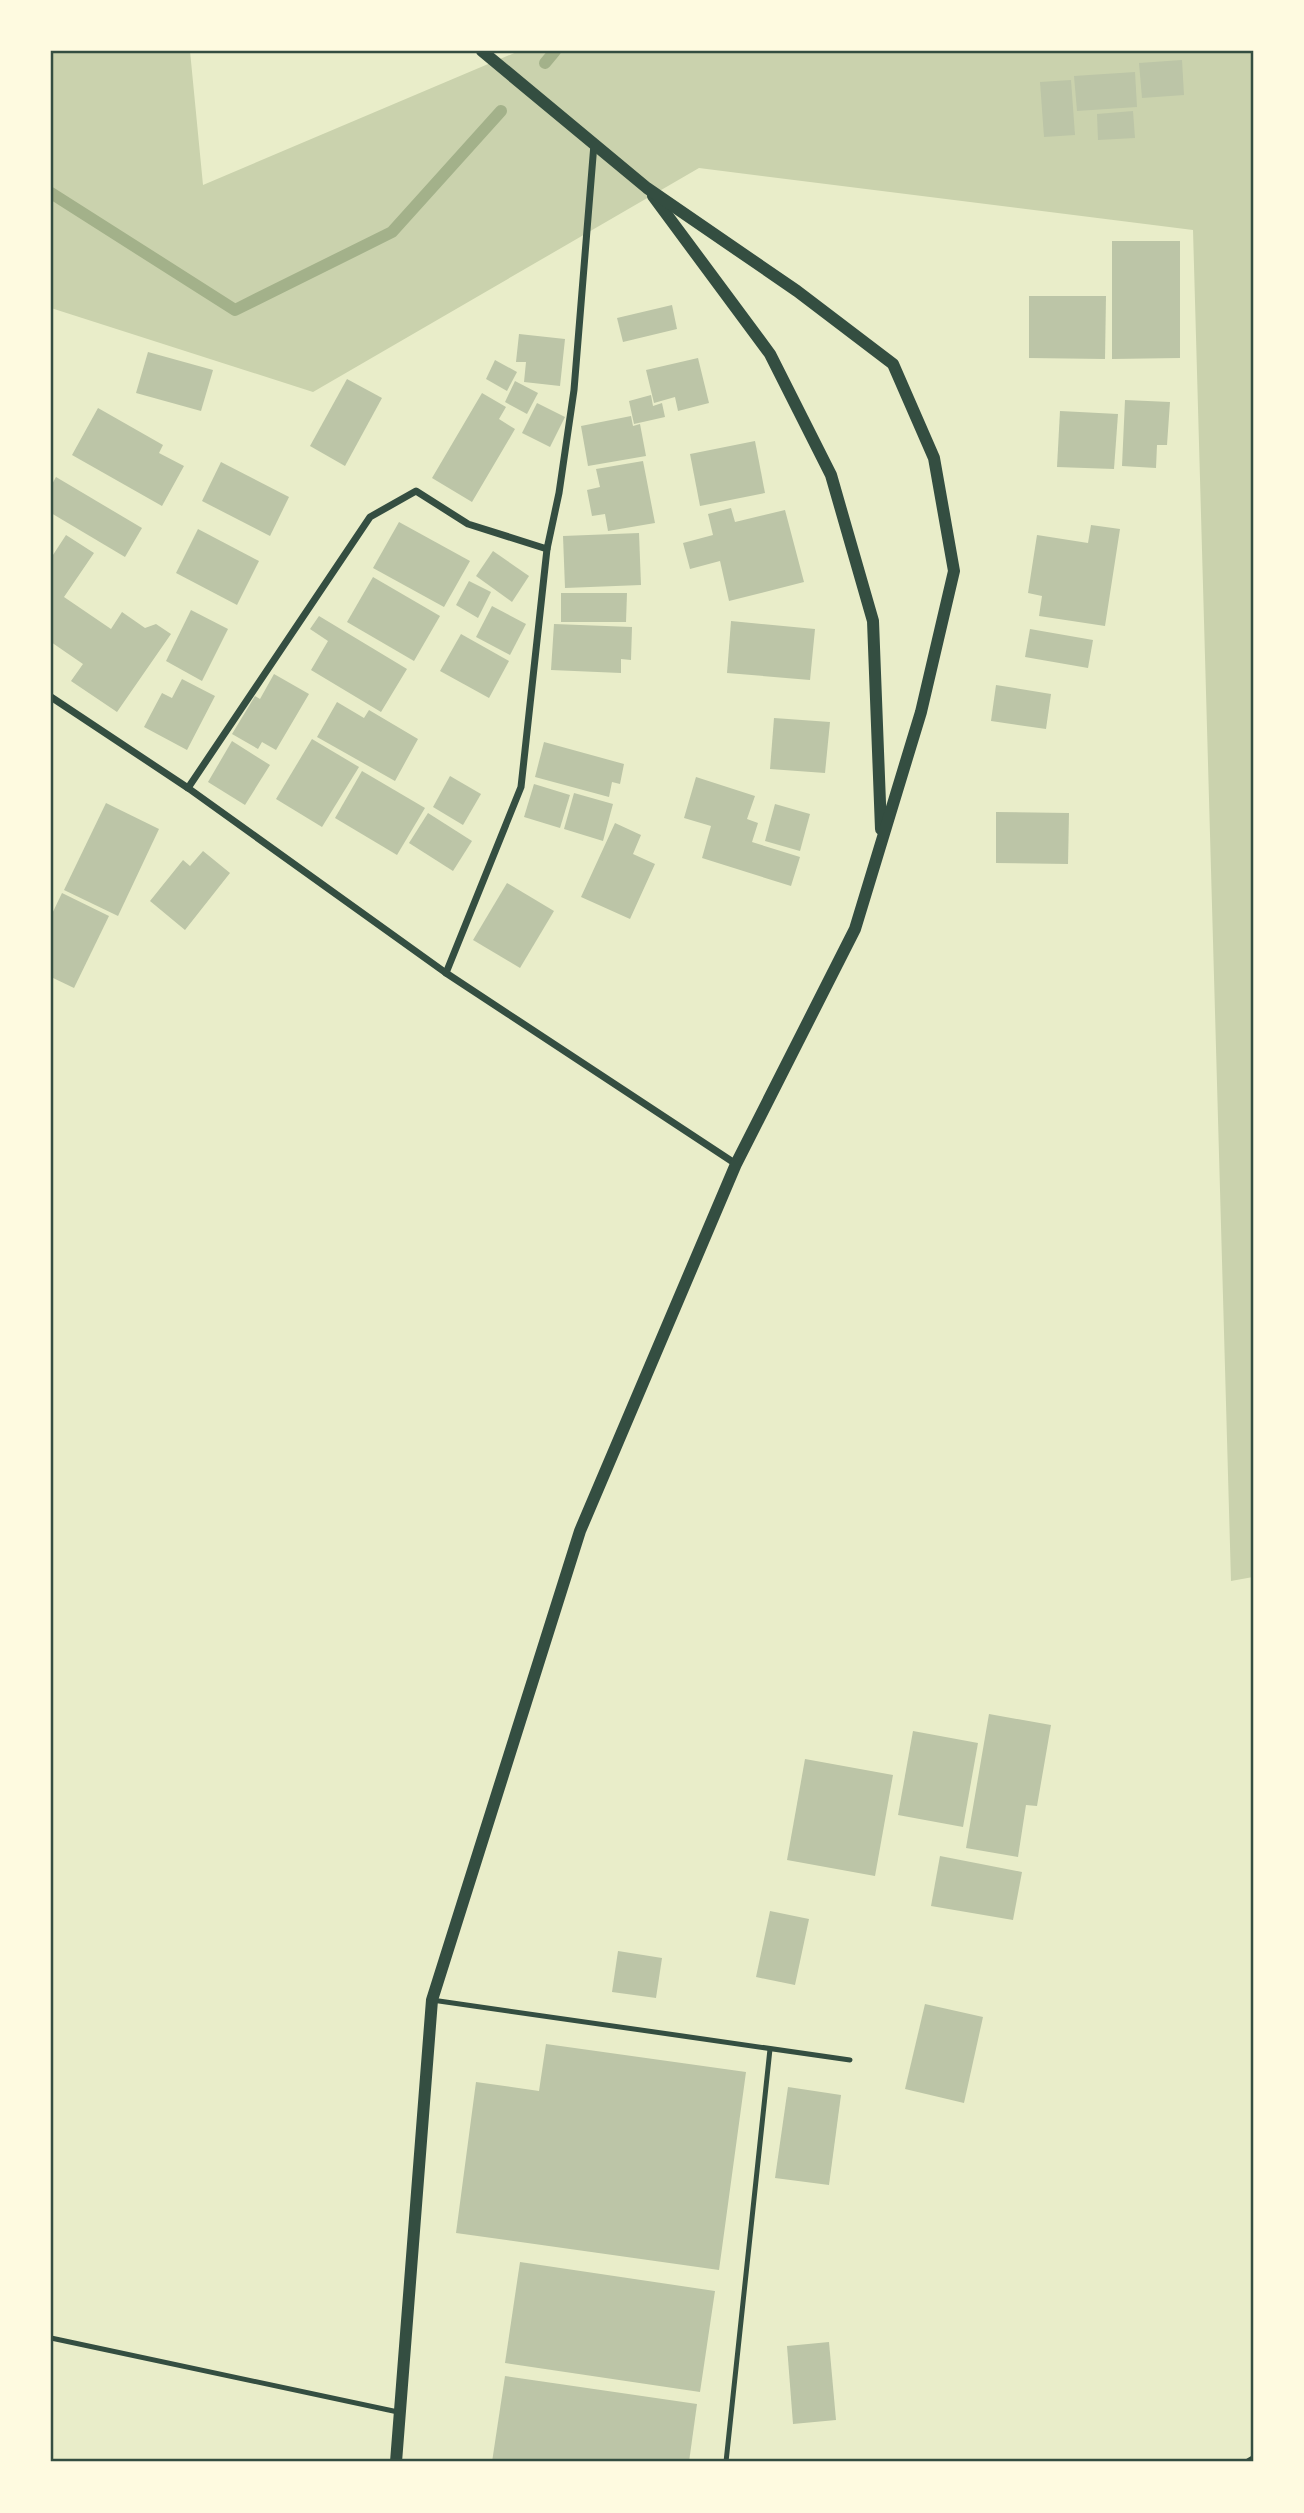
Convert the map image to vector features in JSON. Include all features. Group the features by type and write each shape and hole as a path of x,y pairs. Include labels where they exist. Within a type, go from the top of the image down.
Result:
{"street":[{"path":"396,2462 432,2000 580,1531 736,1164 855,929 921,712 954,571 934,458 893,364 797,291 646,188 482,51"},
{"path":"446,973 521,788 547,549 559,493 574,390 594,144"},
{"path":"646,188 770,354 831,475 873,621 882,841"},
{"path":"188,788 370,517 416,491 468,524 547,549"},
{"path":"51,697 188,788 446,973 736,1164"},
{"path":"1248,2462 1253,2459"}],"lane":[{"path":"432,2000 850,2060"},
{"path":"726,2462 770,2049"},
{"path":"51,2338 398,2412"}],"green space":[{"path":"51,51 190,51 203,185 519,51 1253,51 1253,1577 1231,1581 1193,230 699,168 313,392 51,308"}],"building":[{"path":"1182,60 1184,95 1142,98 1139,63"},
{"path":"1135,72 1137,107 1077,111 1074,76"},
{"path":"1071,80 1075,135 1044,137 1040,82"},
{"path":"1133,111 1135,138 1098,140 1097,114"},
{"path":"1112,241 1180,241 1180,358 1112,359"},
{"path":"1029,296 1106,296 1105,359 1029,358"},
{"path":"672,305 677,329 623,342 617,318"},
{"path":"519,334 565,339 560,386 524,382 526,362 516,362"},
{"path":"148,352 213,370 201,411 136,393"},
{"path":"698,358 709,403 678,411 675,397 654,403 646,370"},
{"path":"495,360 517,372 507,391 486,379"},
{"path":"347,379 382,398 345,466 310,446"},
{"path":"515,381 538,393 527,414 505,402"},
{"path":"482,393 506,407 499,419 515,429 472,502 432,478"},
{"path":"651,395 653,406 662,403 665,417 634,424 629,401"},
{"path":"1125,400 1170,402 1167,445 1157,445 1156,468 1122,466"},
{"path":"537,403 565,417 550,447 522,433"},
{"path":"98,408 163,445 159,453 184,466 162,506 72,455"},
{"path":"1060,411 1118,414 1114,469 1057,467"},
{"path":"631,416 633,426 640,424 646,456 588,466 581,426"},
{"path":"755,441 765,493 700,506 690,454"},
{"path":"643,461 655,523 608,531 605,514 592,516 587,490 600,487 596,469"},
{"path":"221,462 289,497 270,536 202,501"},
{"path":"56,477 142,528 125,557 51,513 51,486"},
{"path":"731,508 735,522 785,510 804,582 729,601 720,561 690,569 683,543 713,535 708,514"},
{"path":"399,522 470,561 444,607 373,568"},
{"path":"1091,525 1120,529 1105,626 1039,616 1042,596 1028,593 1037,535 1088,543"},
{"path":"198,529 259,561 237,605 176,573"},
{"path":"639,533 641,585 565,588 563,536"},
{"path":"66,535 94,553 64,597 111,629 122,612 145,628 156,624 171,634 117,712 71,681 83,664 51,642 51,558"},
{"path":"493,551 529,576 512,602 476,576"},
{"path":"373,577 440,616 414,661 347,622"},
{"path":"469,581 491,592 478,618 456,605"},
{"path":"561,593 627,593 626,622 561,622"},
{"path":"492,606 526,624 510,655 476,637"},
{"path":"191,610 228,629 202,681 166,661"},
{"path":"319,616 407,669 381,712 311,670 328,641 310,629"},
{"path":"731,621 815,629 810,680 727,673"},
{"path":"554,624 632,627 631,660 621,659 621,673 551,670"},
{"path":"1030,629 1093,640 1088,668 1025,657"},
{"path":"461,634 509,661 489,698 440,671"},
{"path":"274,674 309,694 276,750 262,742 258,749 232,734 255,696 260,699"},
{"path":"182,679 215,696 187,750 144,727 162,693 172,698"},
{"path":"996,685 1051,694 1046,729 991,721"},
{"path":"337,702 364,718 369,710 418,739 395,781 317,737"},
{"path":"774,718 830,722 825,773 770,769"},
{"path":"312,739 359,767 322,827 276,799"},
{"path":"232,741 270,765 245,805 208,782"},
{"path":"544,742 624,764 620,784 612,782 609,797 535,777"},
{"path":"362,771 425,808 397,855 335,818"},
{"path":"450,776 481,794 463,825 433,807"},
{"path":"696,777 755,796 747,819 758,823 752,842 800,857 791,886 702,858 711,826 684,818"},
{"path":"534,784 570,795 560,828 524,817"},
{"path":"574,793 613,804 603,841 564,829"},
{"path":"106,803 159,829 118,916 64,890"},
{"path":"775,804 810,814 800,851 765,841"},
{"path":"996,812 1069,813 1068,864 996,863"},
{"path":"428,813 472,841 453,871 409,843"},
{"path":"615,823 641,835 633,854 655,864 630,919 581,897"},
{"path":"203,851 230,873 185,930 150,901 183,860 190,866"},
{"path":"507,883 554,911 520,968 473,940"},
{"path":"62,893 109,916 74,988 51,977 51,916"},
{"path":"989,1714 1051,1725 1037,1806 1026,1805 1018,1857 966,1848"},
{"path":"913,1731 978,1743 963,1827 898,1815"},
{"path":"805,1759 893,1775 875,1876 787,1860"},
{"path":"940,1856 1022,1872 1013,1920 931,1906"},
{"path":"770,1911 809,1919 795,1985 756,1977"},
{"path":"618,1951 662,1958 656,1998 612,1992"},
{"path":"925,2004 983,2017 964,2103 905,2089"},
{"path":"546,2044 746,2072 719,2270 456,2233 476,2082 539,2091"},
{"path":"788,2087 841,2095 829,2185 775,2178"},
{"path":"520,2262 715,2291 700,2392 505,2363"},
{"path":"829,2342 836,2420 793,2424 787,2346"},
{"path":"505,2376 697,2404 689,2462 492,2462"}],"waterway":[{"path":"545,63 555,51"},
{"path":"51,193 235,310 392,232 501,111"}]}
